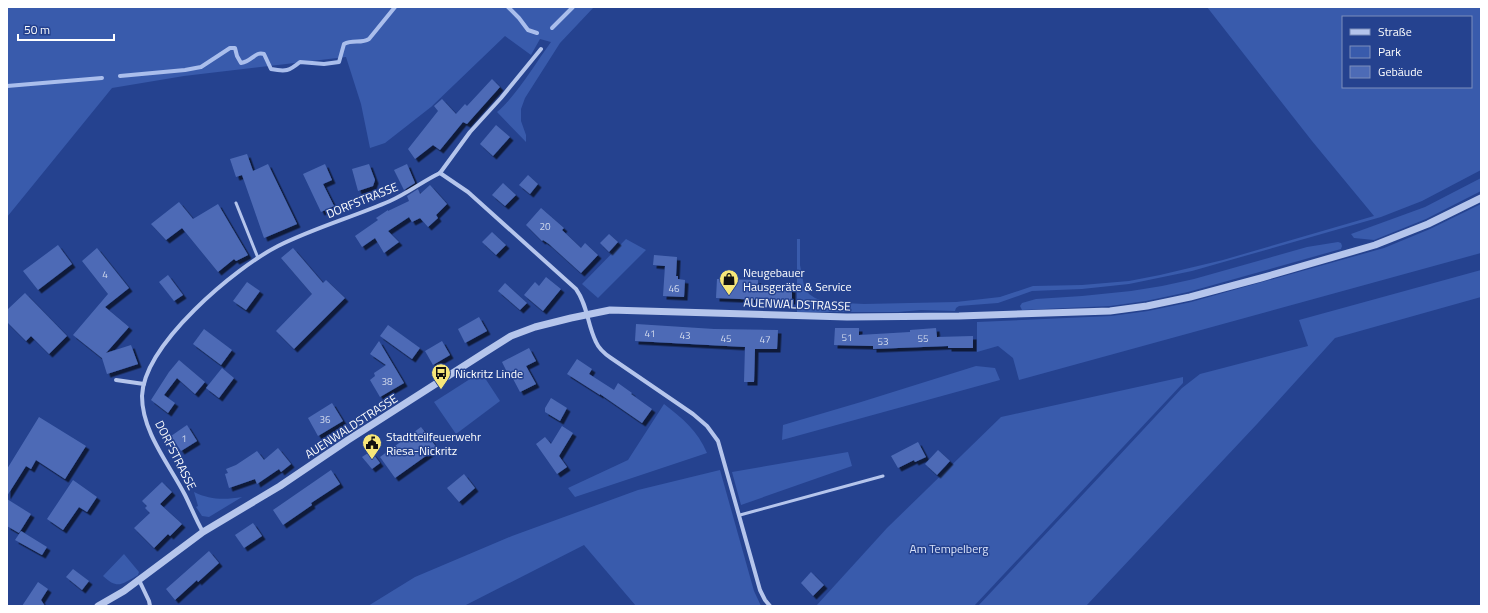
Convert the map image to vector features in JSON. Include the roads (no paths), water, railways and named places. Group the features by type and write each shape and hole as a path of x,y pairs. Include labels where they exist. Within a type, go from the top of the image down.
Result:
{"street":[{"path":"541,49 501,98 470,132 440,173 468,192 576,289 582,298 596,344 604,352 702,420 713,433 718,441 760,590 770,606"},
{"name":"DORFSTRASSE","path":"203,532 149,428 143,404 144,384 153,362 167,341 205,300 258,258 277,246 301,235 390,201 440,173"},
{"name":"AUENWALDSTRASSE","path":"98,606 124,591 203,532 280,486 348,440 511,336 535,327 610,310 847,317 958,316 1110,311 1171,301 1261,278 1375,245 1428,224 1481,198"},
{"path":"116,380 144,384"},
{"path":"139,580 150,606"}],"lane":[{"path":"236,203 258,258"},
{"path":"740,515 883,476"}],"waterway":[{"path":"120,76 185,70 201,67 230,48 235,48 241,63 258,54 264,54 271,69 276,70 287,70 300,62 324,64 339,62 344,44 369,39 395,7"},
{"path":"508,7 528,30 537,33"},
{"path":"552,28 573,7"},
{"path":"7,86 102,78"}],"place":[{"name":"Neugebauer Hausgeräte & Service","path":"729,296"},
{"name":"Nickritz Linde","path":"441,390"},
{"name":"Stadtteilfeuerwehr Riesa-Nickritz","path":"372,460"}],"park label":[{"name":"Am Tempelberg","path":"949,548"}]}
